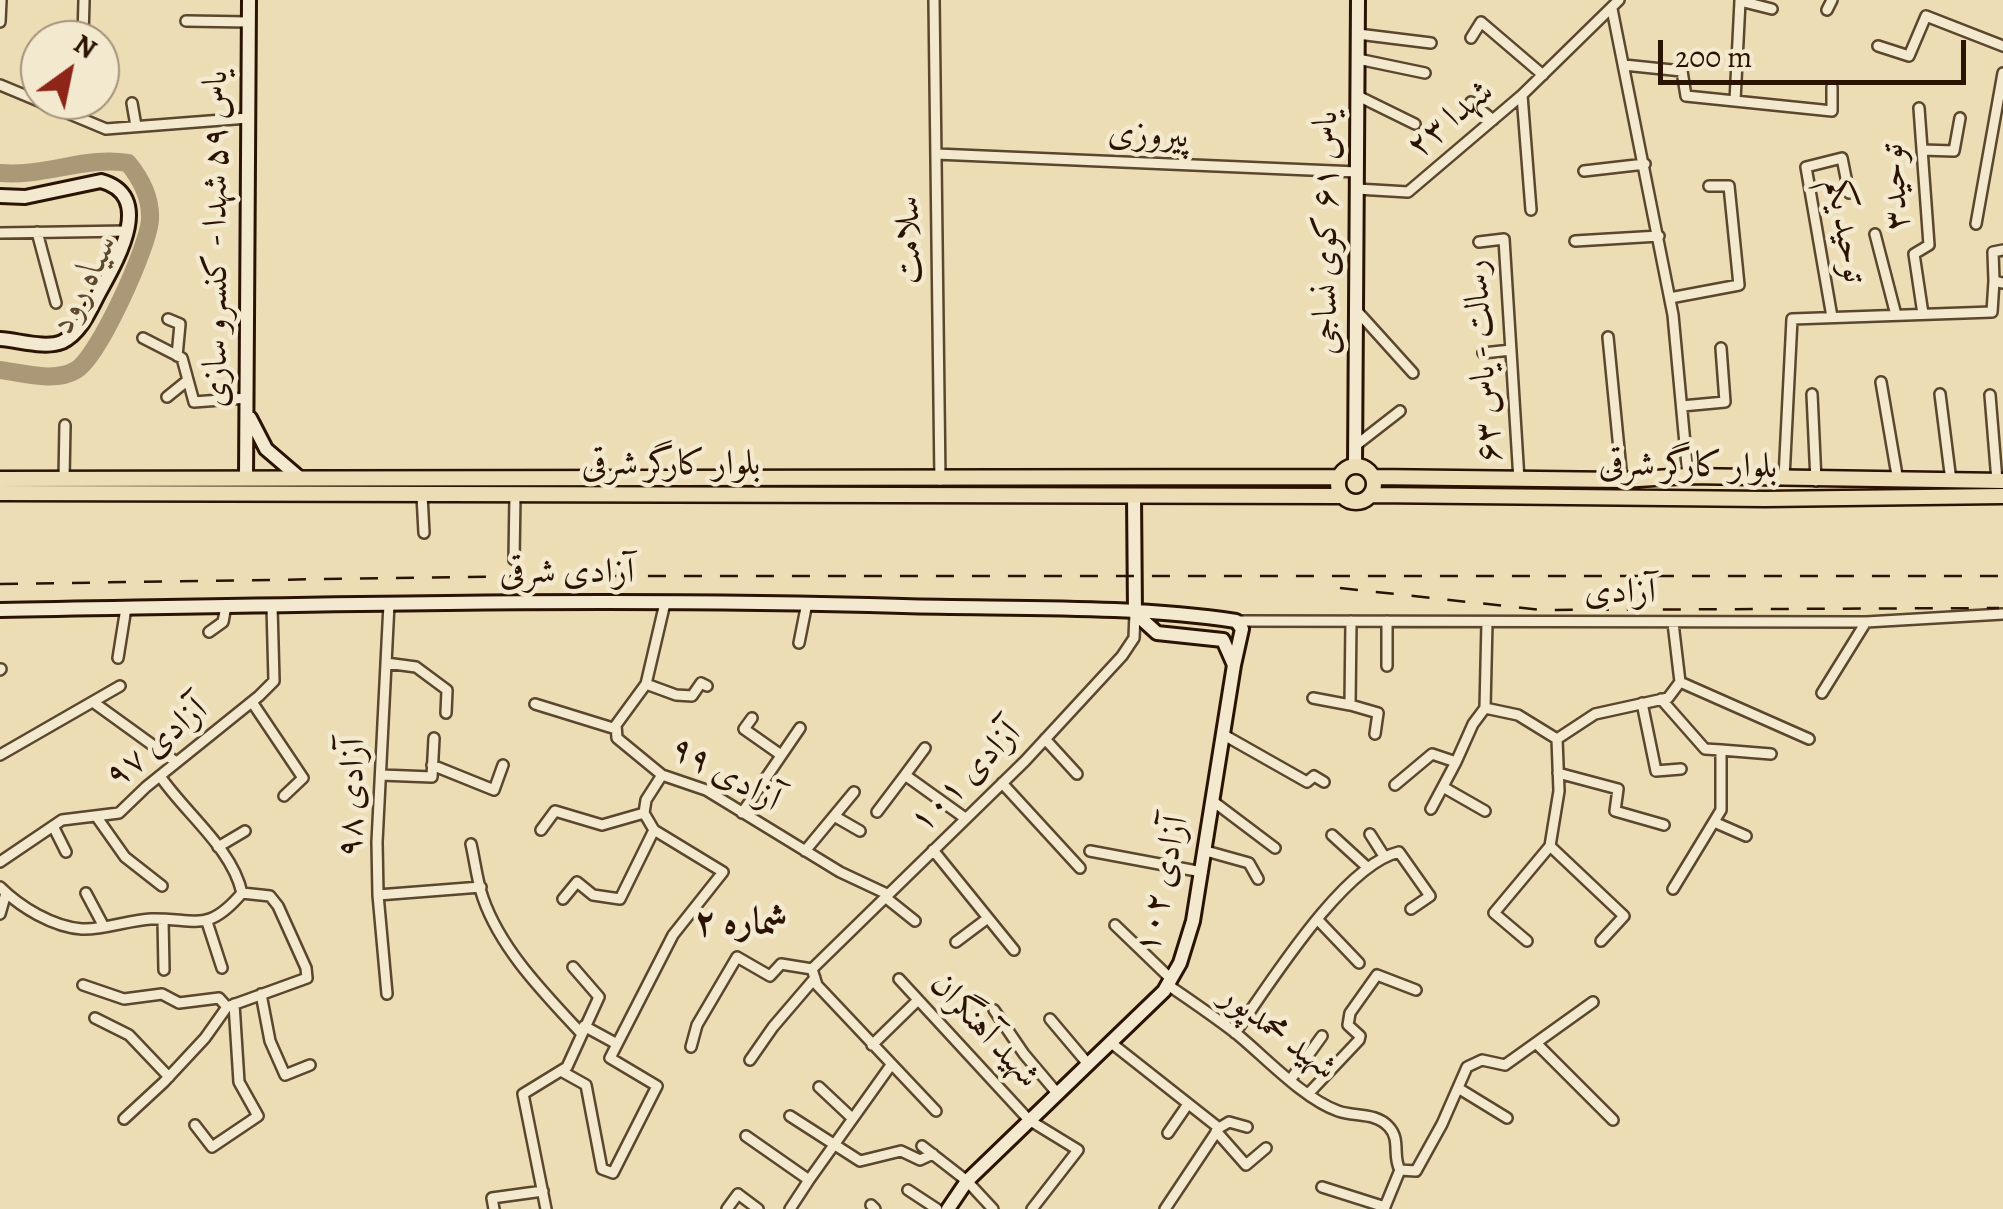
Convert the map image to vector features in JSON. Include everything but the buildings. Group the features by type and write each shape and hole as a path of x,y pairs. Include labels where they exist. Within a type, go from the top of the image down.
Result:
{"main road":[{"path":"1355,466 1373,477 1372,495 1357,503 1342,496 1339,477 1355,466"},
{"name":"بلوار کارگر شرقی","path":"1373,477 1622,480 1688,476 2000,481"},
{"name":"بلوار کارگر شرقی","path":"0,492 516,495 940,480 1339,477"},
{"name":"بلوار کارگر شرقی","path":"0,478 301,479 634,488 1342,496"},
{"name":"بلوار کارگر شرقی","path":"1372,495 1765,499 2003,496"}],"street":[{"path":"0,22 1,0"},
{"name":"یاس ۵۹ شهدا - کنسرو سازی","path":"246,479 249,0"},
{"name":"سلامت","path":"934,0 940,480"},
{"name":"یاس ۶۱ کوی نساجی","path":"1355,466 1358,0"},
{"path":"1827,10 1832,0"},
{"path":"1735,101 1740,1 1772,9"},
{"path":"1616,4 1624,65 1670,298 1688,476"},
{"name":"شهدا ۲۳","path":"1357,189 1408,192 1522,95 1616,4"},
{"path":"1878,46 1908,56 1926,16 2003,46"},
{"path":"186,21 248,22"},
{"path":"1471,38 1482,22 1543,75"},
{"path":"1358,34 1430,43"},
{"path":"1358,59 1425,73"},
{"path":"1624,65 1682,71 1686,96 1832,111 1832,87"},
{"path":"1976,224 2003,76"},
{"path":"0,85 106,128 248,118"},
{"path":"1522,95 1531,210"},
{"path":"1358,96 1415,124"},
{"path":"1471,102 1492,120"},
{"path":"132,103 136,126"},
{"name":"توحید۳","path":"1918,108 1929,244 1914,254 1923,314"},
{"path":"1922,150 1954,150 1960,118"},
{"name":"پیروزی","path":"936,154 1358,172"},
{"name":"توحید یکم","path":"1832,317 1806,167 1842,158 1849,193"},
{"path":"1584,172 1645,164"},
{"path":"0,196 25,196 101,181 122,193 130,216 122,250 83,323 59,343 0,338"},
{"path":"1670,298 1739,285 1729,186 1709,186"},
{"path":"0,233 128,231"},
{"path":"37,232 56,302"},
{"path":"1875,234 1896,315"},
{"path":"1575,240 1659,236"},
{"name":"رسالت - یاس ۶۳","path":"1478,242 1504,239 1520,480"},
{"path":"1784,478 1792,319 1992,312 1999,282 1993,252 2003,250"},
{"path":"1356,311 1413,373"},
{"path":"168,320 180,324 192,320"},
{"path":"177,356 180,324"},
{"path":"143,338 182,358 194,402 247,404 266,449 301,479"},
{"path":"1608,338 1622,480"},
{"path":"1682,406 1725,402 1722,348"},
{"path":"1483,353 1511,350"},
{"path":"166,397 188,380"},
{"path":"1880,382 1898,481"},
{"path":"1812,394 1816,480"},
{"path":"1940,394 1951,481"},
{"path":"1990,395 2000,481"},
{"path":"1355,446 1400,411"},
{"path":"64,478 65,425"},
{"path":"422,494 424,533"},
{"path":"514,560 516,495"},
{"path":"1134,495 1135,613 1156,632 1223,640 1234,665"},
{"path":"536,704 616,729 646,684 665,603"},
{"path":"799,643 807,603"},
{"name":"آزادی شرقی","path":"0,610 807,603 1135,613"},
{"name":"آزادی ۹۸","path":"387,994 378,895 389,604"},
{"path":"208,632 223,622 226,606"},
{"name":"آزادی ۹۷","path":"0,862 62,820 119,813 252,702 274,680 272,606"},
{"path":"118,658 126,608"},
{"name":"آزادی","path":"1135,613 1236,621 1486,622 1866,622 2003,614"},
{"name":"آزادی ۱۰۱","path":"750,1060 813,974 1122,656 1134,638 1135,613"},
{"path":"1234,665 1242,628 1236,621"},
{"path":"1347,704 1351,621"},
{"path":"1387,621 1387,666"},
{"path":"1431,809 1472,724 1484,708 1486,622"},
{"path":"1557,739 1595,714 1668,698 1680,682 1674,622"},
{"path":"1822,693 1866,622"},
{"path":"386,663 416,667 448,690 446,714"},
{"name":"آزادی ۱۰۲","path":"948,1209 967,1182 1169,982 1180,963 1193,921 1206,852 1234,665"},
{"path":"646,684 676,695 692,696 701,682 707,686"},
{"path":"1680,682 1809,739"},
{"path":"0,756 120,686"},
{"path":"1313,698 1378,713 1375,734"},
{"path":"1661,700 1705,749 1772,754"},
{"path":"93,702 176,762"},
{"path":"252,702 303,778 284,796"},
{"path":"1642,703 1656,771 1681,769"},
{"path":"1484,708 1518,715 1557,739"},
{"path":"752,718 744,729 781,756"},
{"path":"742,813 800,728"},
{"name":"آزادی ٩٩","path":"616,729 617,738 662,775 706,790 886,896 915,921"},
{"path":"1224,735 1307,782 1314,776 1324,782"},
{"path":"380,775 432,777 434,738"},
{"path":"1045,739 1076,774"},
{"path":"1527,941 1494,913 1550,846 1559,792 1557,739"},
{"path":"877,812 925,748"},
{"path":"1673,888 1722,810 1721,750"},
{"path":"1395,785 1432,754 1456,762"},
{"path":"432,765 494,790 503,766"},
{"path":"1558,773 1618,789 1615,811 1664,825"},
{"path":"561,1071 586,1085 602,1169 613,1172 657,1086 610,1058 673,935 723,872 654,830 644,813 646,800 662,775"},
{"path":"160,776 179,804 218,846 242,893"},
{"path":"905,776 965,818"},
{"path":"1002,783 1080,868"},
{"path":"1443,787 1485,810"},
{"path":"805,851 854,792"},
{"path":"1214,802 1276,848"},
{"path":"541,830 555,811 602,824 644,813"},
{"path":"96,816 125,857 162,886"},
{"path":"834,816 860,831"},
{"path":"1714,822 1746,836"},
{"path":"53,826 66,852"},
{"path":"564,898 577,882 592,895 620,899 654,830"},
{"path":"218,846 245,831"},
{"path":"1370,834 1384,856"},
{"path":"1332,835 1367,867"},
{"path":"471,844 481,888 500,933 524,968 583,1030 617,1044"},
{"path":"1550,846 1624,916 1601,941"},
{"path":"933,850 1014,950"},
{"path":"1090,851 1202,872"},
{"path":"1206,852 1249,862 1258,879"},
{"path":"1234,1033 1318,920 1367,867 1400,852 1430,896 1410,909"},
{"path":"378,895 481,888"},
{"path":"0,914 3,890 52,920 82,929 163,920 207,922 242,893"},
{"path":"86,893 103,925"},
{"path":"124,1119 170,1077 231,1006 306,978 306,968 278,906 270,896 242,893"},
{"path":"956,942 988,918"},
{"path":"163,920 164,970"},
{"path":"1318,920 1359,963"},
{"path":"207,922 222,968"},
{"name":"شهید محمدپور","path":"1116,926 1169,982 1308,1093 1337,1111 1372,1116 1389,1126 1397,1142 1394,1160 1400,1170"},
{"path":"690,1048 697,1025 737,957 770,976 781,964 813,974 872,1045 936,1111"},
{"path":"546,1209 523,1094 567,1067 598,997 572,967"},
{"path":"1308,1093 1359,1040 1360,1036 1348,1026 1350,1013 1377,975 1416,990"},
{"name":"شهید آهنگران","path":"899,979 1028,1120 1078,1150 1032,1209"},
{"path":"84,985 124,999 162,994 179,1004 219,998 231,1006"},
{"path":"262,994 270,1041 285,1075 310,1065"},
{"path":"872,1045 918,1000"},
{"path":"1322,1187 1384,1208 1400,1170 1416,1171 1467,1067 1482,1060 1505,1065 1593,1002"},
{"path":"195,1126 212,1147 258,1116 239,1082 231,1006"},
{"path":"994,1010 1057,1093"},
{"path":"95,1018 130,1035 170,1077"},
{"path":"1050,1019 1088,1064"},
{"path":"1291,1079 1322,1036"},
{"path":"1110,1042 1218,1130 1246,1165 1266,1148"},
{"path":"1536,1043 1613,1120"},
{"path":"790,1209 891,1065"},
{"path":"820,1087 852,1118"},
{"path":"1458,1088 1507,1118"},
{"path":"1168,1133 1188,1104"},
{"path":"790,1116 860,1161 901,1151 920,1160 933,1154"},
{"path":"1164,1209 1218,1130 1228,1122 1247,1128"},
{"path":"746,1136 809,1180"},
{"path":"922,1146 993,1209"},
{"path":"908,1190 936,1209"},
{"path":"494,1209 492,1198 543,1191"},
{"path":"728,1209 738,1194 758,1209"}],"waterway":[{"name":"سیاه رود","path":"0,173 96,162 128,163 144,189 150,219 121,300 85,361 76,370 58,376 0,370"}],"railway":[{"path":"0,584 528,576 2003,576"},
{"path":"1340,588 1542,610 1999,608"}],"district":[{"name":"شماره ۲","path":"741,924"}]}
